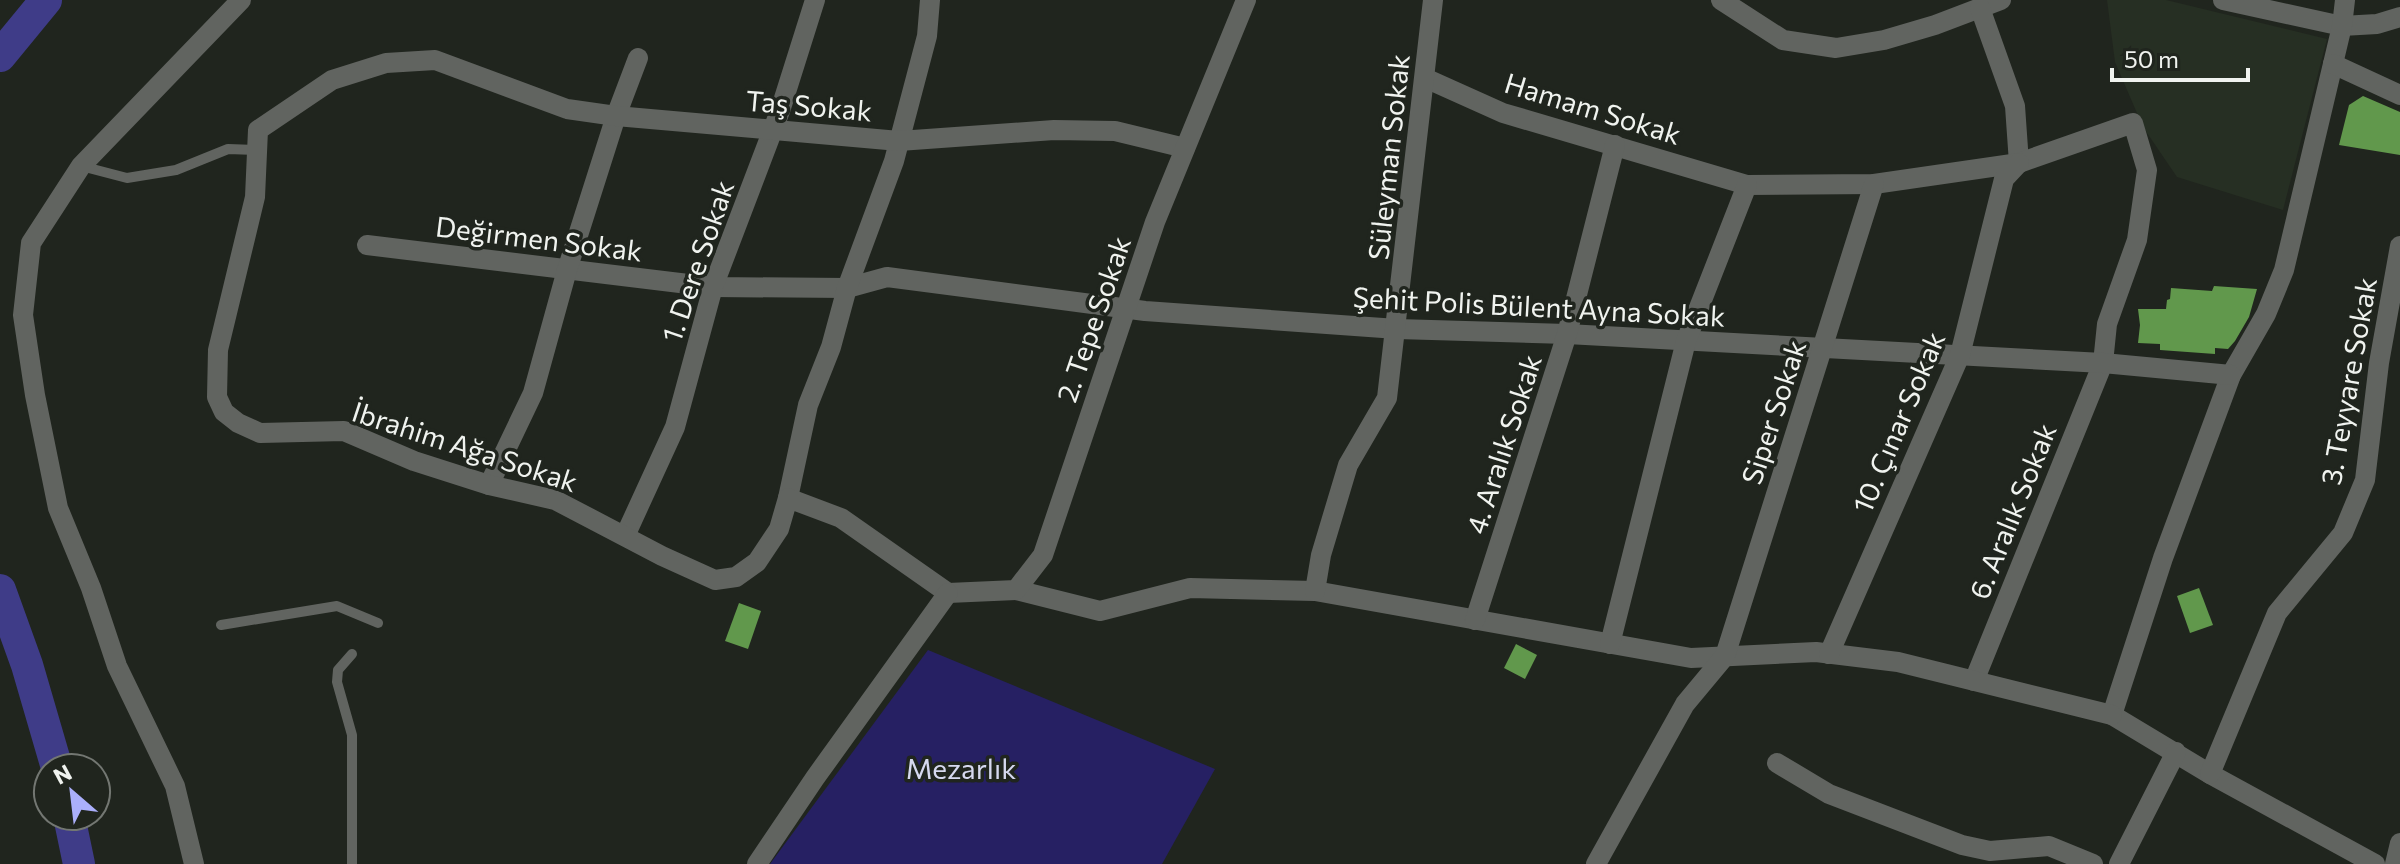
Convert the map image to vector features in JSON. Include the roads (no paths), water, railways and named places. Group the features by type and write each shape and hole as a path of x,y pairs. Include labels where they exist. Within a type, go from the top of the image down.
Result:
{"street":[{"path":"194,864 175,786 117,666 91,588 58,508 35,395 23,315 31,243 81,166 241,0"},
{"name":"1. Dere Sokak","path":"625,536 675,427 713,287 773,130 815,0"},
{"name":"İbrahim Ağa Sokak","path":"257,150 255,197 218,350 217,397 224,412 238,423 260,433 344,431 414,461 489,485 555,500 715,580 736,577 757,562 779,529 808,405 831,347 847,288 894,161 927,36 930,0"},
{"name":"Süleyman Sokak","path":"1315,591 1321,555 1348,465 1387,398 1434,0"},
{"path":"1721,0 1783,40 1836,48 1884,40 2001,0"},
{"path":"2223,0 2342,26 2377,24 2400,17"},
{"path":"2112,715 2163,558 2231,375 2266,314 2284,270 2342,26 2345,0"},
{"name":"2. Tepe Sokak","path":"1016,590 1043,555 1155,222 1243,1"},
{"path":"1980,8 2015,106 2019,163"},
{"path":"489,485 533,393 567,270 616,116 638,58"},
{"name":"Taş Sokak","path":"257,150 258,130 332,80 386,63 435,60 567,109 616,116 899,141 1054,130 1115,131 1185,148"},
{"path":"2333,64 2400,95"},
{"name":"Hamam Sokak","path":"1425,78 1503,113 1747,185 1874,184 2019,163"},
{"name":"6. Aralık Sokak","path":"1974,681 2103,363 2107,324 2137,240 2147,170 2133,123 2019,163"},
{"name":"4. Aralık Sokak","path":"1475,620 1567,334 1615,145"},
{"name":"10. Çınar Sokak","path":"1829,654 1960,355 2004,179 2019,163"},
{"name":"Siper Sokak","path":"1725,656 1874,184"},
{"path":"1610,644 1686,341 1747,185"},
{"name":"Değirmen Sokak","path":"367,245 713,287 847,288"},
{"name":"3. Teyyare Sokak","path":"2210,774 2277,613 2343,533 2365,480 2379,363 2400,246"},
{"name":"Şehit Polis Bülent Ayna Sokak","path":"847,288 887,277 1126,308 1397,329 1567,334 1960,355 2103,363 2231,375"},
{"path":"788,498 841,518 948,593 1016,590 1100,611 1190,588 1315,591 1691,658 1829,654 1898,662 2112,715 2210,774 2375,864"},
{"path":"757,864 948,593"},
{"path":"1602,862 1685,704 1725,656"},
{"path":"2119,864 2176,752"},
{"path":"1777,763 1829,794 1962,845 2015,856 2049,846 2093,864"},
{"path":"2395,864 2400,843"}],"lane":[{"path":"81,166 127,178 176,170 228,149 257,150"},
{"path":"221,625 337,606 378,623"},
{"path":"352,654 338,670 337,682 352,735 352,864"}],"waterway":[{"path":"0,56 46,0"},
{"path":"0,590 27,665 52,752"},
{"path":"72,832 79,864"}],"park label":[{"name":"Mezarlık","path":"961,768"}]}
